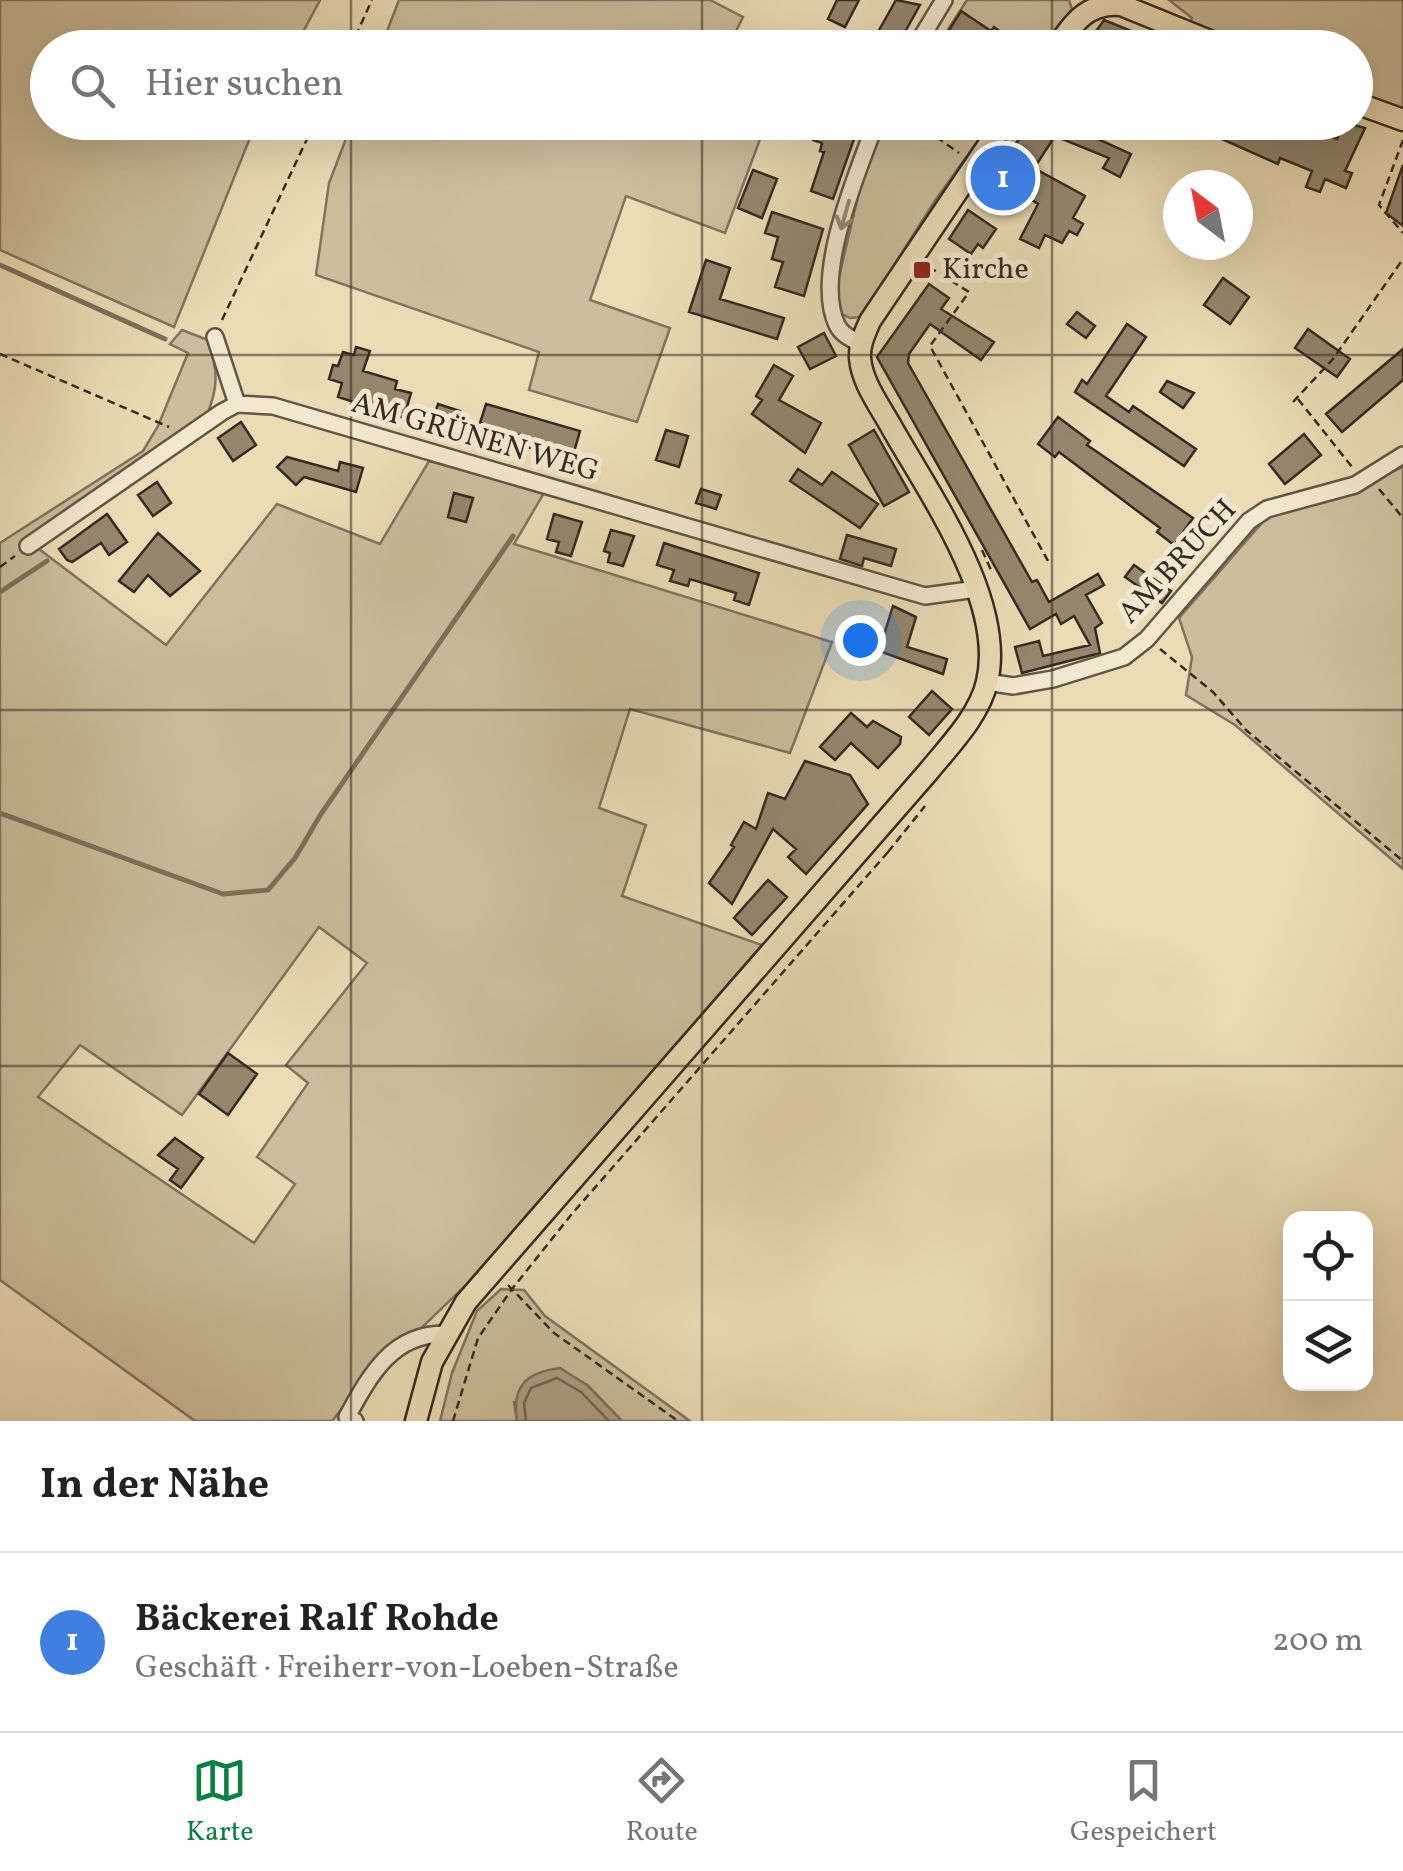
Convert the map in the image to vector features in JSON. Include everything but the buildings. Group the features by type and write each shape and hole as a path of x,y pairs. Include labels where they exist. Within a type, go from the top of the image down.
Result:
{"main road":[{"path":"1070,30 1091,3 1121,5 1183,30"},
{"path":"1373,109 1403,120"},
{"path":"416,1421 444,1334 485,1280 955,739 987,682 990,639 976,589 955,540 868,387 860,357 870,321 992,140"}],"street":[{"path":"925,30 944,0"},
{"path":"861,344 837,326 830,300 836,247 870,140"},
{"path":"28,546 236,404 215,337"},
{"name":"AM GRÜNEN WEG","path":"236,404 273,406 925,596 976,589"},
{"name":"AM BRUCH","path":"987,682 1013,686 1124,657 1147,639 1249,521 1267,509 1366,478 1403,456"},
{"path":"354,1421 347,1416 400,1342 424,1334 444,1334"}],"path":[{"path":"358,30 372,0"},
{"path":"215,337 307,140"},
{"path":"941,140 975,164"},
{"path":"1403,140 1379,205 1403,233"},
{"path":"913,256 968,292 930,346 1048,561"},
{"path":"1403,259 1334,359 1295,400 1403,518"},
{"path":"0,354 190,436"},
{"path":"979,544 992,574"},
{"path":"0,567 28,546"},
{"path":"1147,639 1403,860"},
{"path":"888,852 930,800"},
{"path":"454,1421 478,1338 512,1290 571,1214 829,920"},
{"path":"512,1290 554,1333 678,1421"}],"shaded area":[{"path":"0,0 320,0 304,30 30,30 30,140 249,140 174,327 0,250"},
{"path":"399,0 710,0 743,17 736,30 388,30"},
{"path":"967,0 1069,0 1072,9 1057,30 948,30"},
{"path":"1169,0 1403,0 1403,108 1373,98 1373,30 1207,30 1190,23 1192,18"},
{"path":"345,140 760,140 725,233 626,196 590,300 670,328 637,422 529,390 539,352 316,275 329,183"},
{"path":"877,140 979,140 861,317 850,318 838,312 834,298 862,180"},
{"path":"182,330 208,340 216,379 206,417 31,538 39,549 166,645 277,504 380,544 429,461 544,493 514,544 832,642 790,753 630,709 599,808 646,825 622,896 762,945 464,1287 359,1388 332,1421 195,1421 0,1280 0,543 143,451 158,426 188,353 170,344","holes":["319,927 367,963 286,1065 308,1083 257,1157 295,1184 254,1243 38,1097 80,1045 182,1115"]},
{"path":"1403,467 1403,869 1235,725 1186,695 1192,657 1179,618 1268,516 1327,501"},
{"path":"501,1289 524,1290 545,1316 690,1421 622,1421 587,1385 514,1402 517,1421 440,1421 452,1373 477,1311"}],"water":[{"path":"560,1368 587,1385 622,1421 517,1421 517,1399 524,1383 539,1373"}],"waterway":[{"path":"0,265 165,339"},
{"path":"0,813 223,894 268,890 295,858 321,814 513,536"},
{"path":"0,592 47,561"}],"place":[{"name":"Bäckerei Ralf Rohde","path":"1003,178"},
{"name":"Kirche","path":"922,270"}]}
